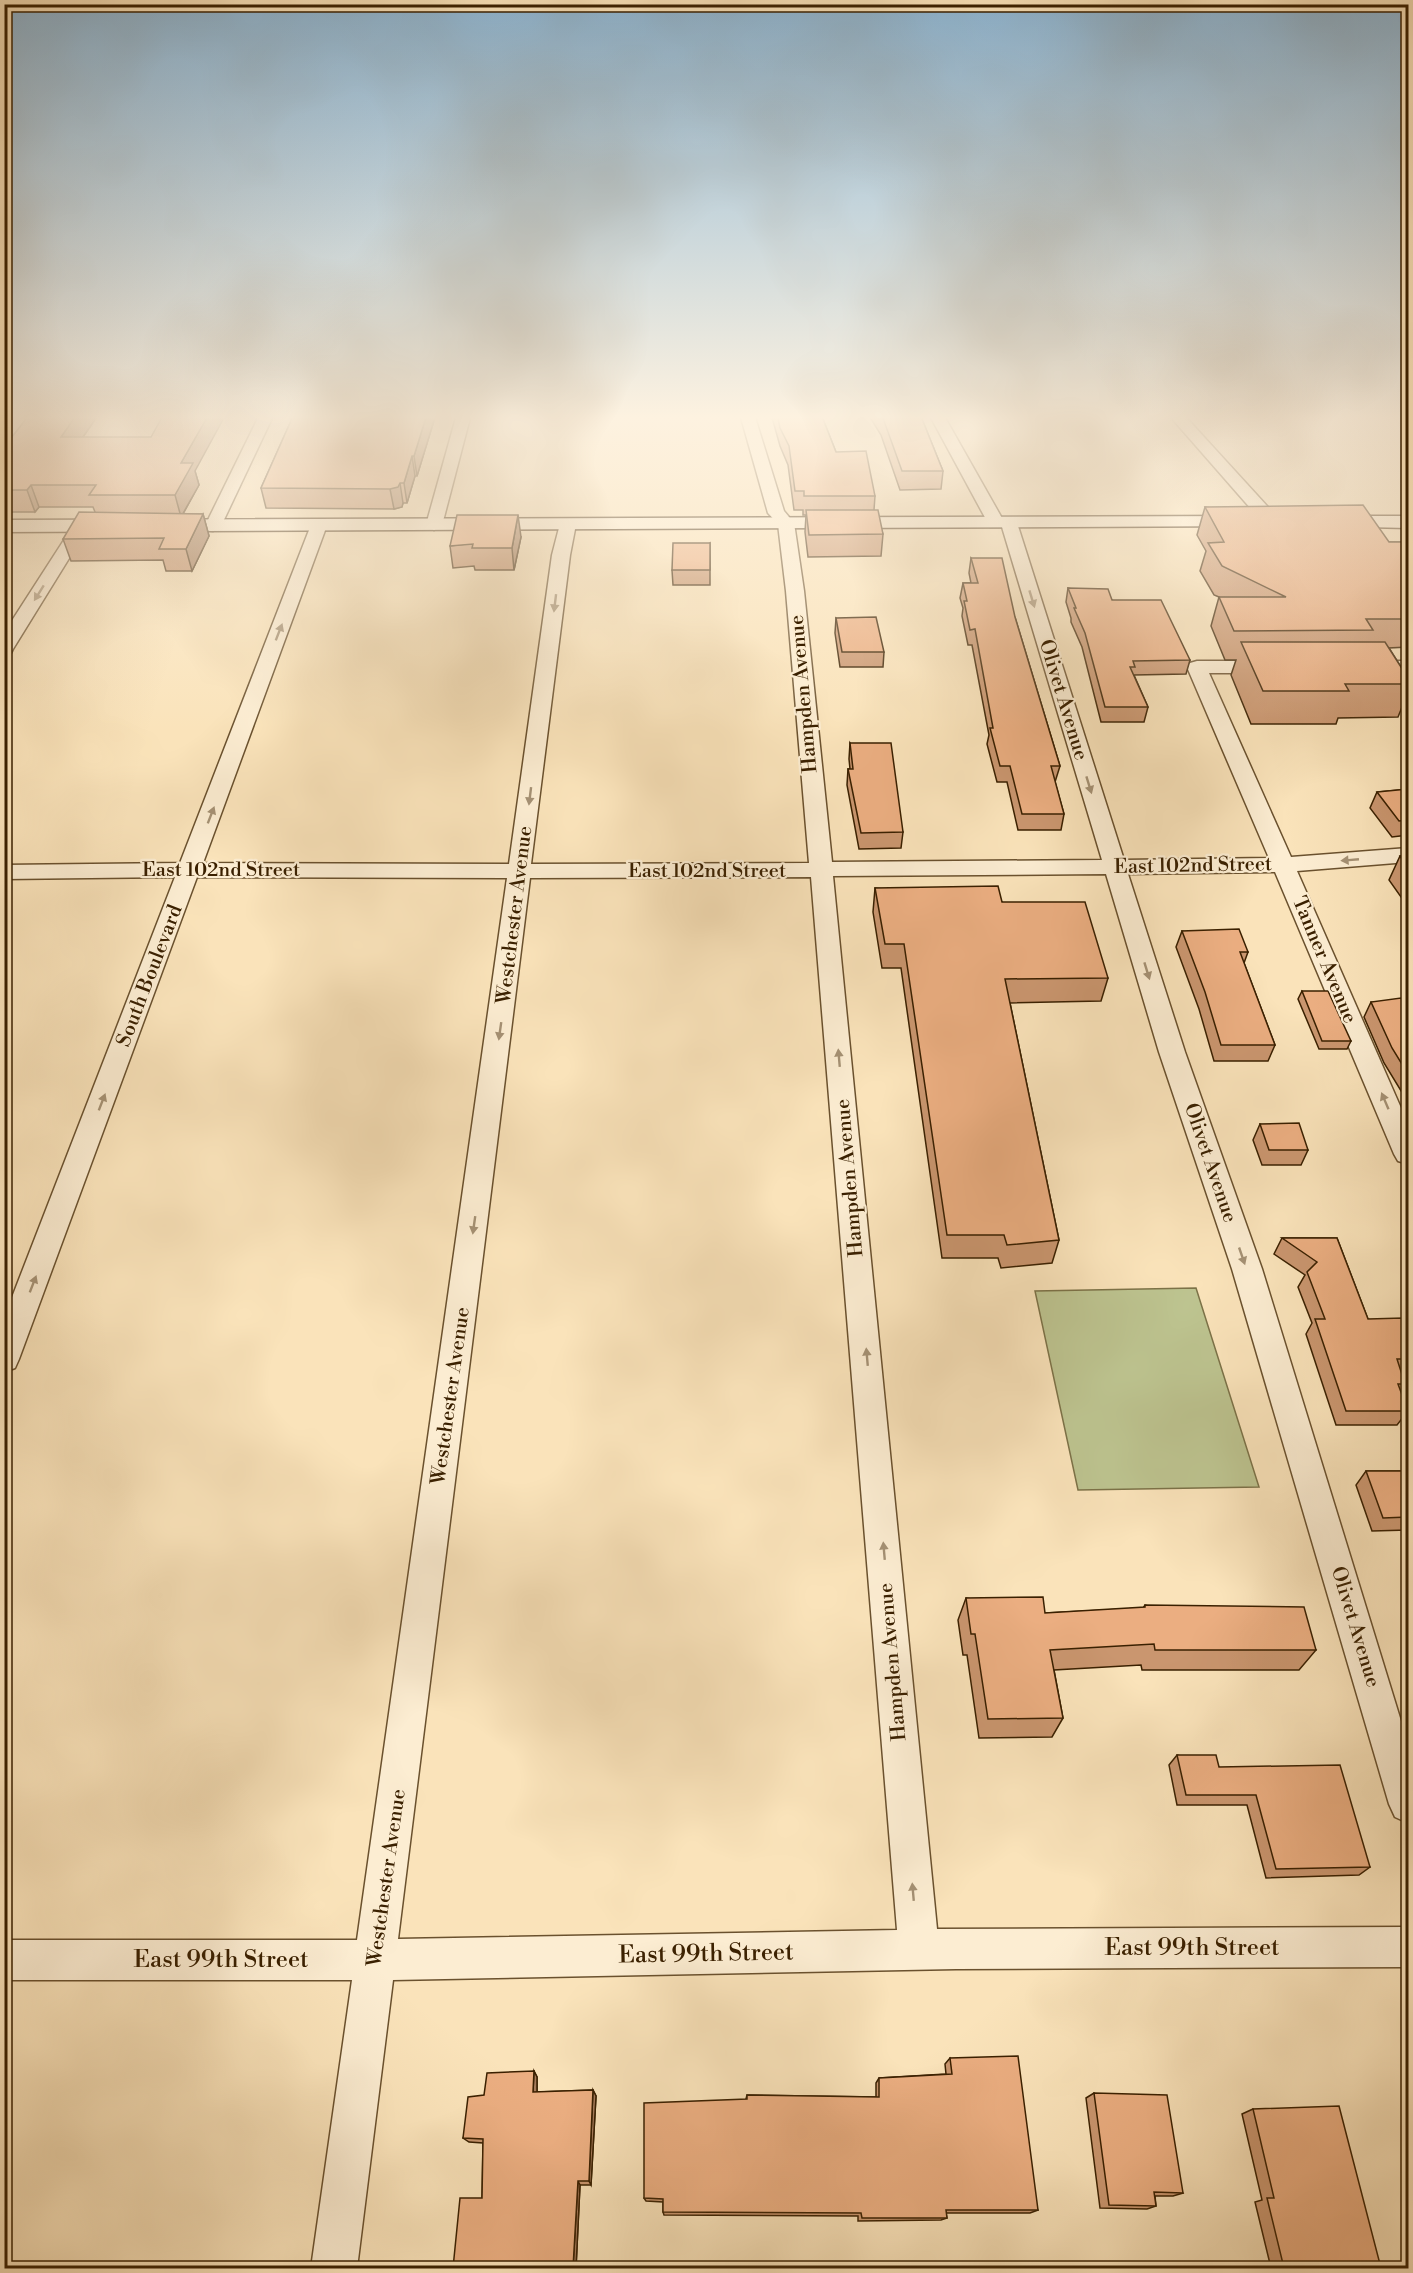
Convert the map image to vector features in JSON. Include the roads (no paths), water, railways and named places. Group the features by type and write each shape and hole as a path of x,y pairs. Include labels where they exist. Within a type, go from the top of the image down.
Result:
{"main road":[{"path":"4,526 1280,522"},
{"path":"1310,522 1408,522"}],"street":[{"path":"213,526 216,520"},
{"path":"434,525 435,520"},
{"name":"Hampden Avenue","path":"783,520 786,523 795,591 860,1279 919,1950"},
{"name":"Olivet Avenue","path":"1000,520 1172,1052 1247,1269 1408,1804"},
{"name":"Westchester Avenue","path":"334,2268 521,872 561,555 568,524"},
{"name":"South Boulevard","path":"4,1359 320,525"},
{"path":"4,649 81,526"},
{"name":"Tanner Avenue","path":"1291,667 1197,667 1402,1126 1408,1154"},
{"path":"1350,667 1408,667"},
{"name":"East 102nd Street","path":"4,872 190,870 521,872 1284,865 1408,855"},
{"name":"East 99th Street","path":"4,1960 376,1960 919,1950 1408,1947"}]}
